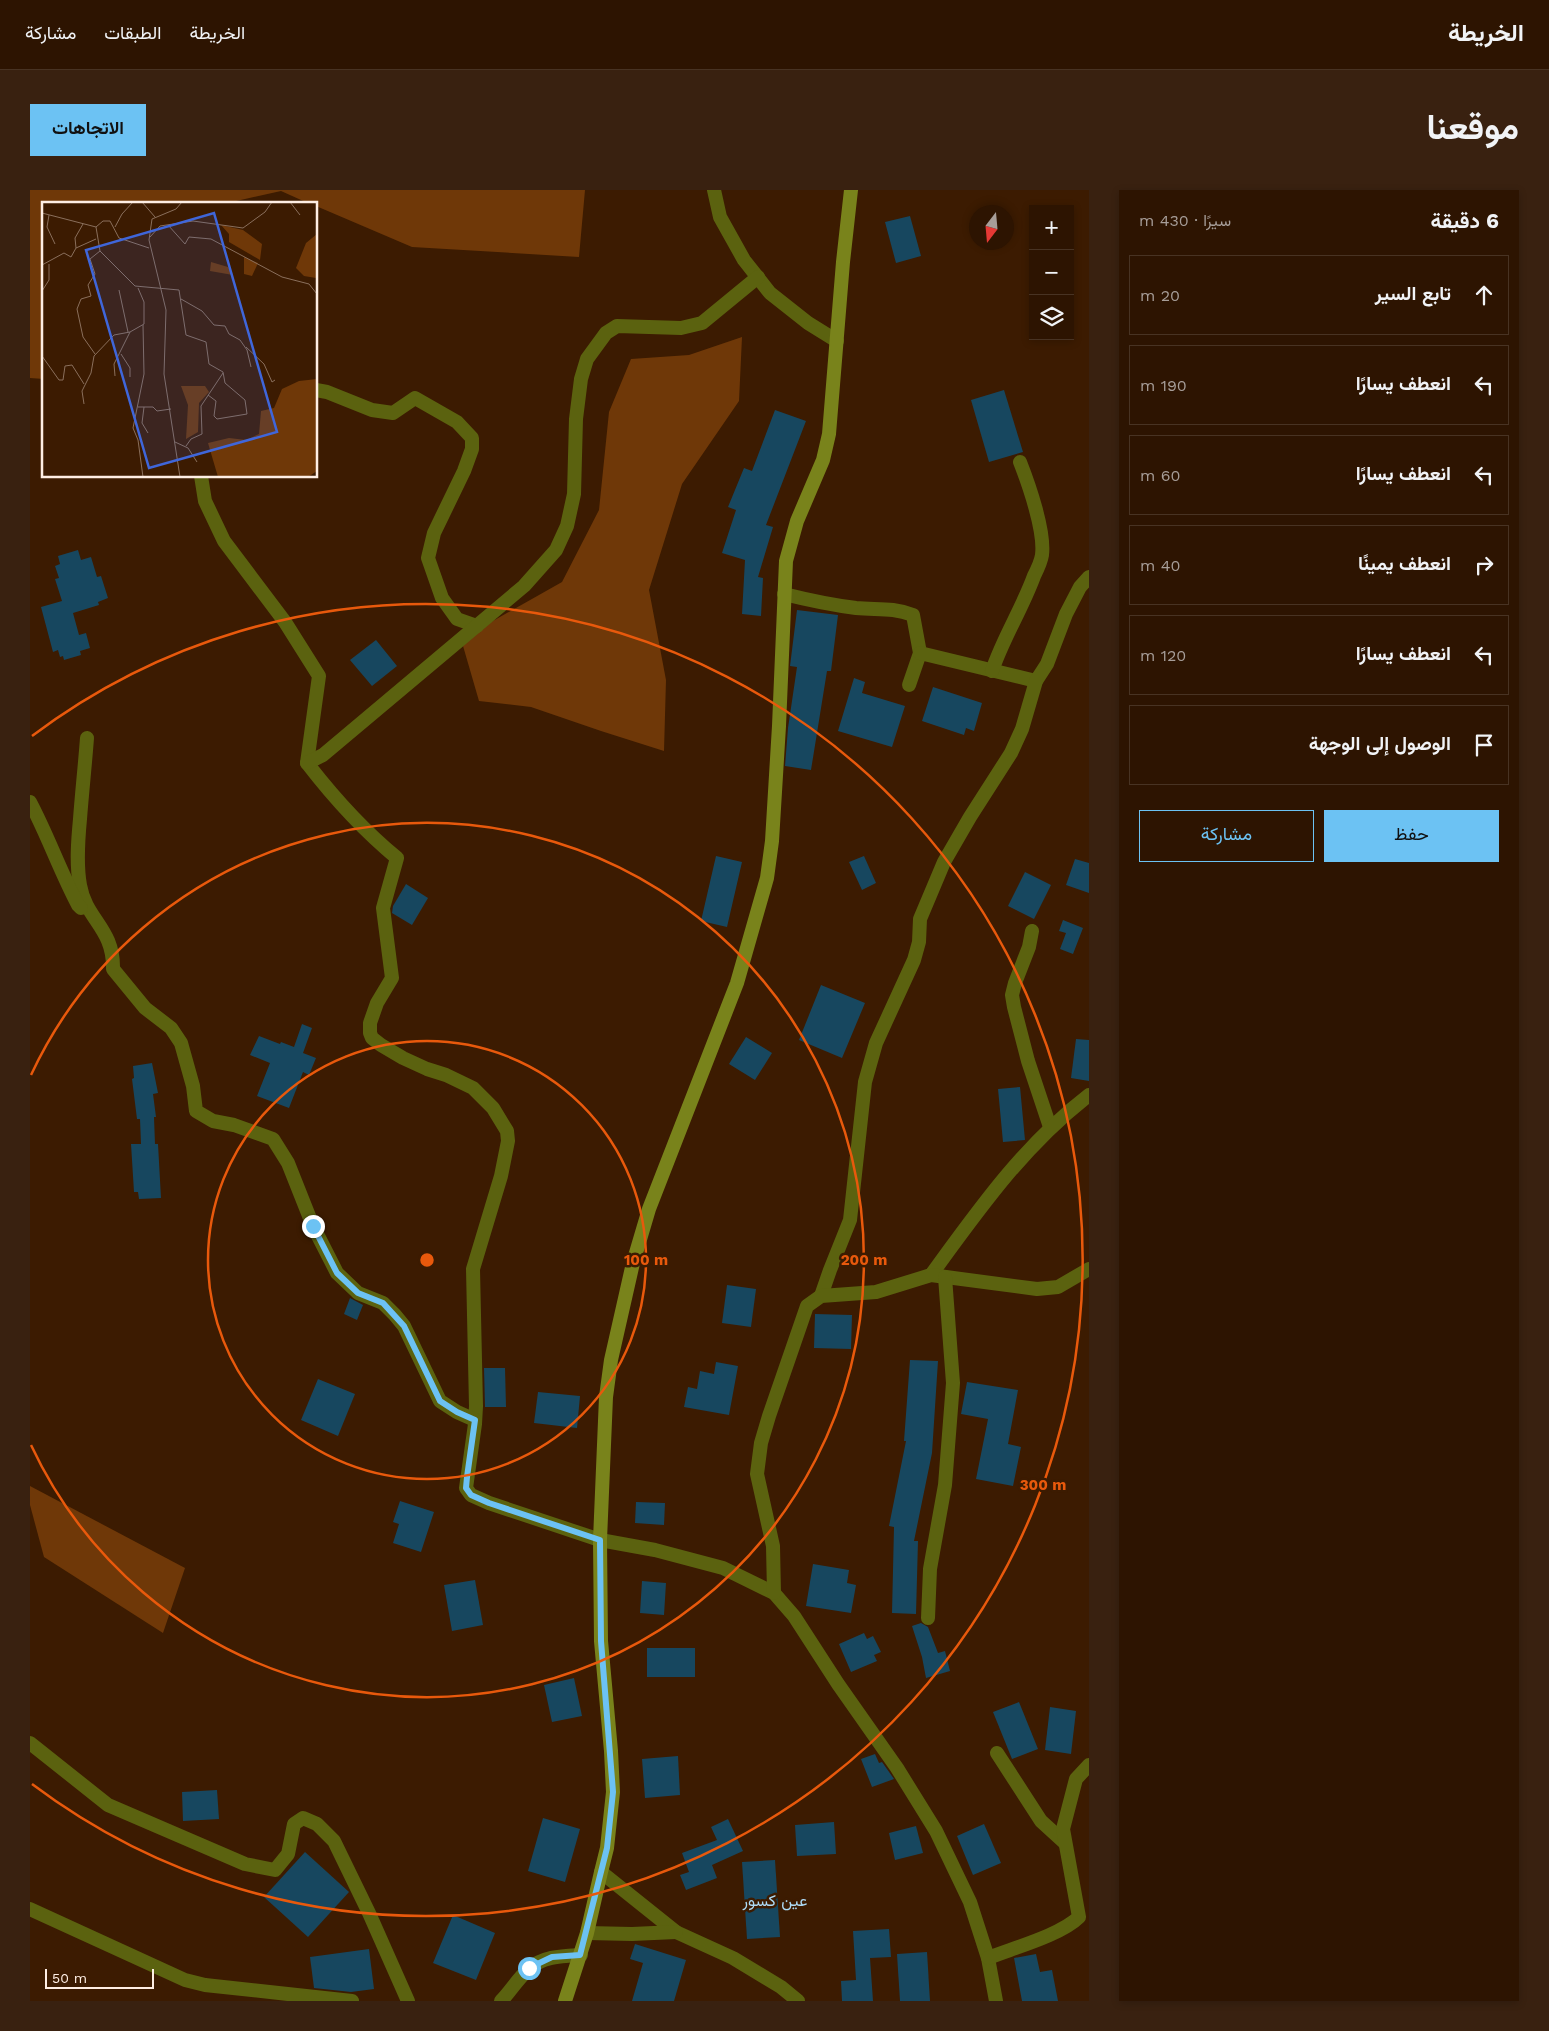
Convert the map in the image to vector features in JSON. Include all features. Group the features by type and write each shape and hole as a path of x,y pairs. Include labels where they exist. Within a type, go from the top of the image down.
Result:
{"main road":[{"path":"565,2001 587,1933 607,1848 613,1792 601,1641 600,1540 606,1397 611,1360 633,1262 648,1209 737,983 767,878 772,842 779,734 786,561 796,521 823,460 829,434 843,262 851,190"}],"street":[{"path":"714,190 720,217 744,260 770,293 808,323 837,341"},
{"path":"306,763 323,755 524,586 556,550 568,526 574,494 576,419 581,380 587,358 606,333 617,326 681,328 702,324 758,277"},
{"path":"318,390 327,392 372,410 392,413 415,398 457,422 472,438 472,449 464,471 434,533 428,558 442,598 457,619 477,626"},
{"path":"992,671 998,652 1029,590 1042,556 1042,537 1036,511 1020,462"},
{"path":"201,478 205,501 224,541 286,622 319,676 306,763 345,809 380,845 397,858 383,908 392,978 377,1003 370,1023 369,1029 372,1038 402,1058 473,1088 493,1108 507,1131 508,1141 501,1176 473,1269 475,1420 466,1488 471,1495 484,1501 600,1540 655,1550 723,1568 774,1593 794,1616 838,1684 897,1768 936,1831 970,1902 988,1958 996,2001"},
{"path":"822,1296 850,1220 865,1082 876,1043 914,960 919,942 920,919 944,862 1011,753 1022,729 1036,681 1050,657 1066,614 1080,587 1089,577"},
{"path":"784,594 857,608 897,608 914,615 920,653 909,685"},
{"path":"920,653 1036,681"},
{"path":"87,738 78,843 79,868 83,897 108,937 113,956 113,969 145,1008 171,1028 181,1043 193,1086 196,1111 213,1121 234,1125 273,1139 288,1163 313,1226 337,1273 358,1293 383,1303 395,1315 404,1326 440,1401 457,1412 475,1420"},
{"path":"30,802 54,850 62,875 78,905 96,919"},
{"path":"1032,931 1029,947 1012,995 1028,1061 1050,1127"},
{"path":"928,1618 930,1570 945,1484 953,1383 938,1276 1014,1165 1050,1127 1089,1095"},
{"path":"774,1593 773,1546 757,1474 761,1443 807,1306 822,1296 876,1292 938,1276 1037,1289 1058,1286 1089,1269"},
{"path":"30,1743 108,1806 245,1864 275,1870 288,1854 294,1824 303,1818 317,1824 334,1841 374,1922 408,2001"},
{"path":"997,1753 1041,1821 1064,1842"},
{"path":"988,1958 1052,1933 1074,1922 1079,1917 1063,1829 1070,1794 1076,1779 1089,1765"},
{"path":"601,1872 676,1932 733,1958 781,1986 798,2001"},
{"path":"30,1909 185,1980 205,1986 352,2001"},
{"path":"587,1933 632,1934 676,1932"},
{"path":"501,2001 529,1968 540,1961 552,1957 580,1955"}],"shaded area":[{"path":"30,190 585,190 579,257 412,247 318,207 318,202 306,202 281,191 232,202 42,202 42,379 30,378"},
{"path":"742,337 739,401 682,484 649,590 666,680 664,751 531,707 479,701 461,639 562,582 599,510 609,412 631,359 689,355"},
{"path":"30,1486 185,1568 163,1633 44,1557 30,1505"}],"building":[{"path":"910,216 921,256 896,263 885,222"},
{"path":"1004,390 1023,452 989,462 971,400"},
{"path":"775,410 806,421 766,525 773,527 758,577 763,578 761,616 742,614 745,560 722,553 736,510 728,507 744,468 752,471"},
{"path":"78,550 81,560 91,557 97,577 101,576 108,598 98,602 99,605 73,613 79,635 86,633 90,648 80,651 81,655 64,660 63,656 60,657 58,650 53,652 41,607 62,601 55,579 59,578 55,566 60,564 58,556"},
{"path":"797,610 838,615 831,671 827,671 811,770 785,766 788,728 797,667 790,666"},
{"path":"376,640 397,666 372,686 350,660"},
{"path":"854,678 865,682 862,693 905,706 892,747 838,731"},
{"path":"933,687 982,703 974,731 966,728 964,735 922,721"},
{"path":"716,856 742,862 727,927 701,921"},
{"path":"864,856 876,883 862,890 849,862"},
{"path":"1075,859 1089,863 1089,893 1066,885"},
{"path":"1025,872 1051,885 1034,919 1008,906"},
{"path":"406,884 428,898 412,925 392,913 393,906"},
{"path":"1063,920 1083,928 1073,954 1060,949 1066,933 1059,931"},
{"path":"821,985 865,1003 842,1058 799,1040"},
{"path":"302,1024 312,1028 303,1053 316,1058 309,1075 303,1072 289,1108 257,1096 270,1063 250,1055 259,1036 294,1047"},
{"path":"746,1037 772,1053 755,1080 729,1064"},
{"path":"1076,1039 1089,1040 1089,1081 1071,1078"},
{"path":"152,1063 158,1093 153,1094 156,1117 154,1117 155,1144 158,1144 161,1198 139,1199 138,1192 134,1192 131,1144 141,1144 140,1119 137,1119 132,1079 134,1078 133,1066"},
{"path":"1020,1087 1025,1140 1003,1142 998,1089"},
{"path":"727,1285 756,1289 751,1327 722,1323"},
{"path":"350,1298 363,1305 357,1320 344,1314"},
{"path":"815,1314 852,1315 851,1349 814,1348"},
{"path":"910,1360 938,1361 932,1453 914,1541 918,1541 916,1614 892,1613 894,1527 889,1526 906,1441 904,1441"},
{"path":"716,1362 738,1366 729,1415 684,1407 688,1387 697,1389 700,1371 714,1374"},
{"path":"484,1368 505,1368 506,1407 485,1407"},
{"path":"318,1379 355,1394 338,1436 301,1420"},
{"path":"967,1382 1018,1390 1008,1444 1021,1447 1013,1486 976,1479 988,1419 961,1414"},
{"path":"538,1392 580,1396 577,1428 534,1423"},
{"path":"400,1501 434,1512 421,1552 393,1543 399,1524 393,1522"},
{"path":"636,1502 665,1503 664,1525 635,1523"},
{"path":"813,1564 849,1570 847,1583 856,1585 851,1613 806,1606"},
{"path":"475,1580 483,1625 452,1631 444,1585"},
{"path":"642,1581 666,1583 664,1615 640,1613"},
{"path":"921,1623 928,1627 938,1653 945,1651 950,1671 926,1678 922,1657 912,1626"},
{"path":"864,1633 867,1639 873,1636 881,1652 874,1655 877,1661 851,1672 839,1644"},
{"path":"647,1648 695,1648 695,1677 647,1677"},
{"path":"574,1678 582,1716 552,1722 544,1685"},
{"path":"1019,1702 1038,1749 1012,1759 993,1712"},
{"path":"1050,1707 1076,1711 1071,1754 1045,1750"},
{"path":"875,1754 879,1763 882,1762 894,1779 872,1787 861,1759"},
{"path":"678,1756 680,1795 645,1798 642,1759"},
{"path":"217,1790 219,1819 183,1821 182,1792"},
{"path":"543,1818 580,1829 565,1882 528,1871"},
{"path":"728,1819 743,1851 712,1865 717,1878 686,1890 680,1875 689,1872 682,1853 717,1840 711,1827"},
{"path":"834,1822 836,1854 797,1856 795,1825"},
{"path":"984,1824 1001,1863 973,1875 957,1836"},
{"path":"916,1826 923,1853 895,1860 889,1833"},
{"path":"305,1852 349,1892 308,1937 264,1897"},
{"path":"775,1860 780,1937 747,1939 742,1862"},
{"path":"453,1915 495,1933 476,1980 433,1963"},
{"path":"889,1929 891,1957 870,1958 873,2001 842,2001 841,1981 856,1980 853,1931"},
{"path":"635,1944 686,1960 674,2001 632,2001 643,1963 630,1959"},
{"path":"369,1949 374,1989 351,1992 314,1988 310,1957"},
{"path":"927,1952 930,2001 900,2001 897,1954"},
{"path":"1036,1954 1040,1972 1052,1970 1058,2001 1022,2001 1014,1958"}],"district":[{"name":"عين كسور","path":"775,1900"}],"route":[{"path":"313,1226 337,1273 358,1293 383,1303 404,1326 440,1401 457,1412 475,1420 466,1488 471,1495 489,1503 600,1540 601,1641 613,1792 607,1848 580,1955 552,1957 540,1961 529,1968"}]}
